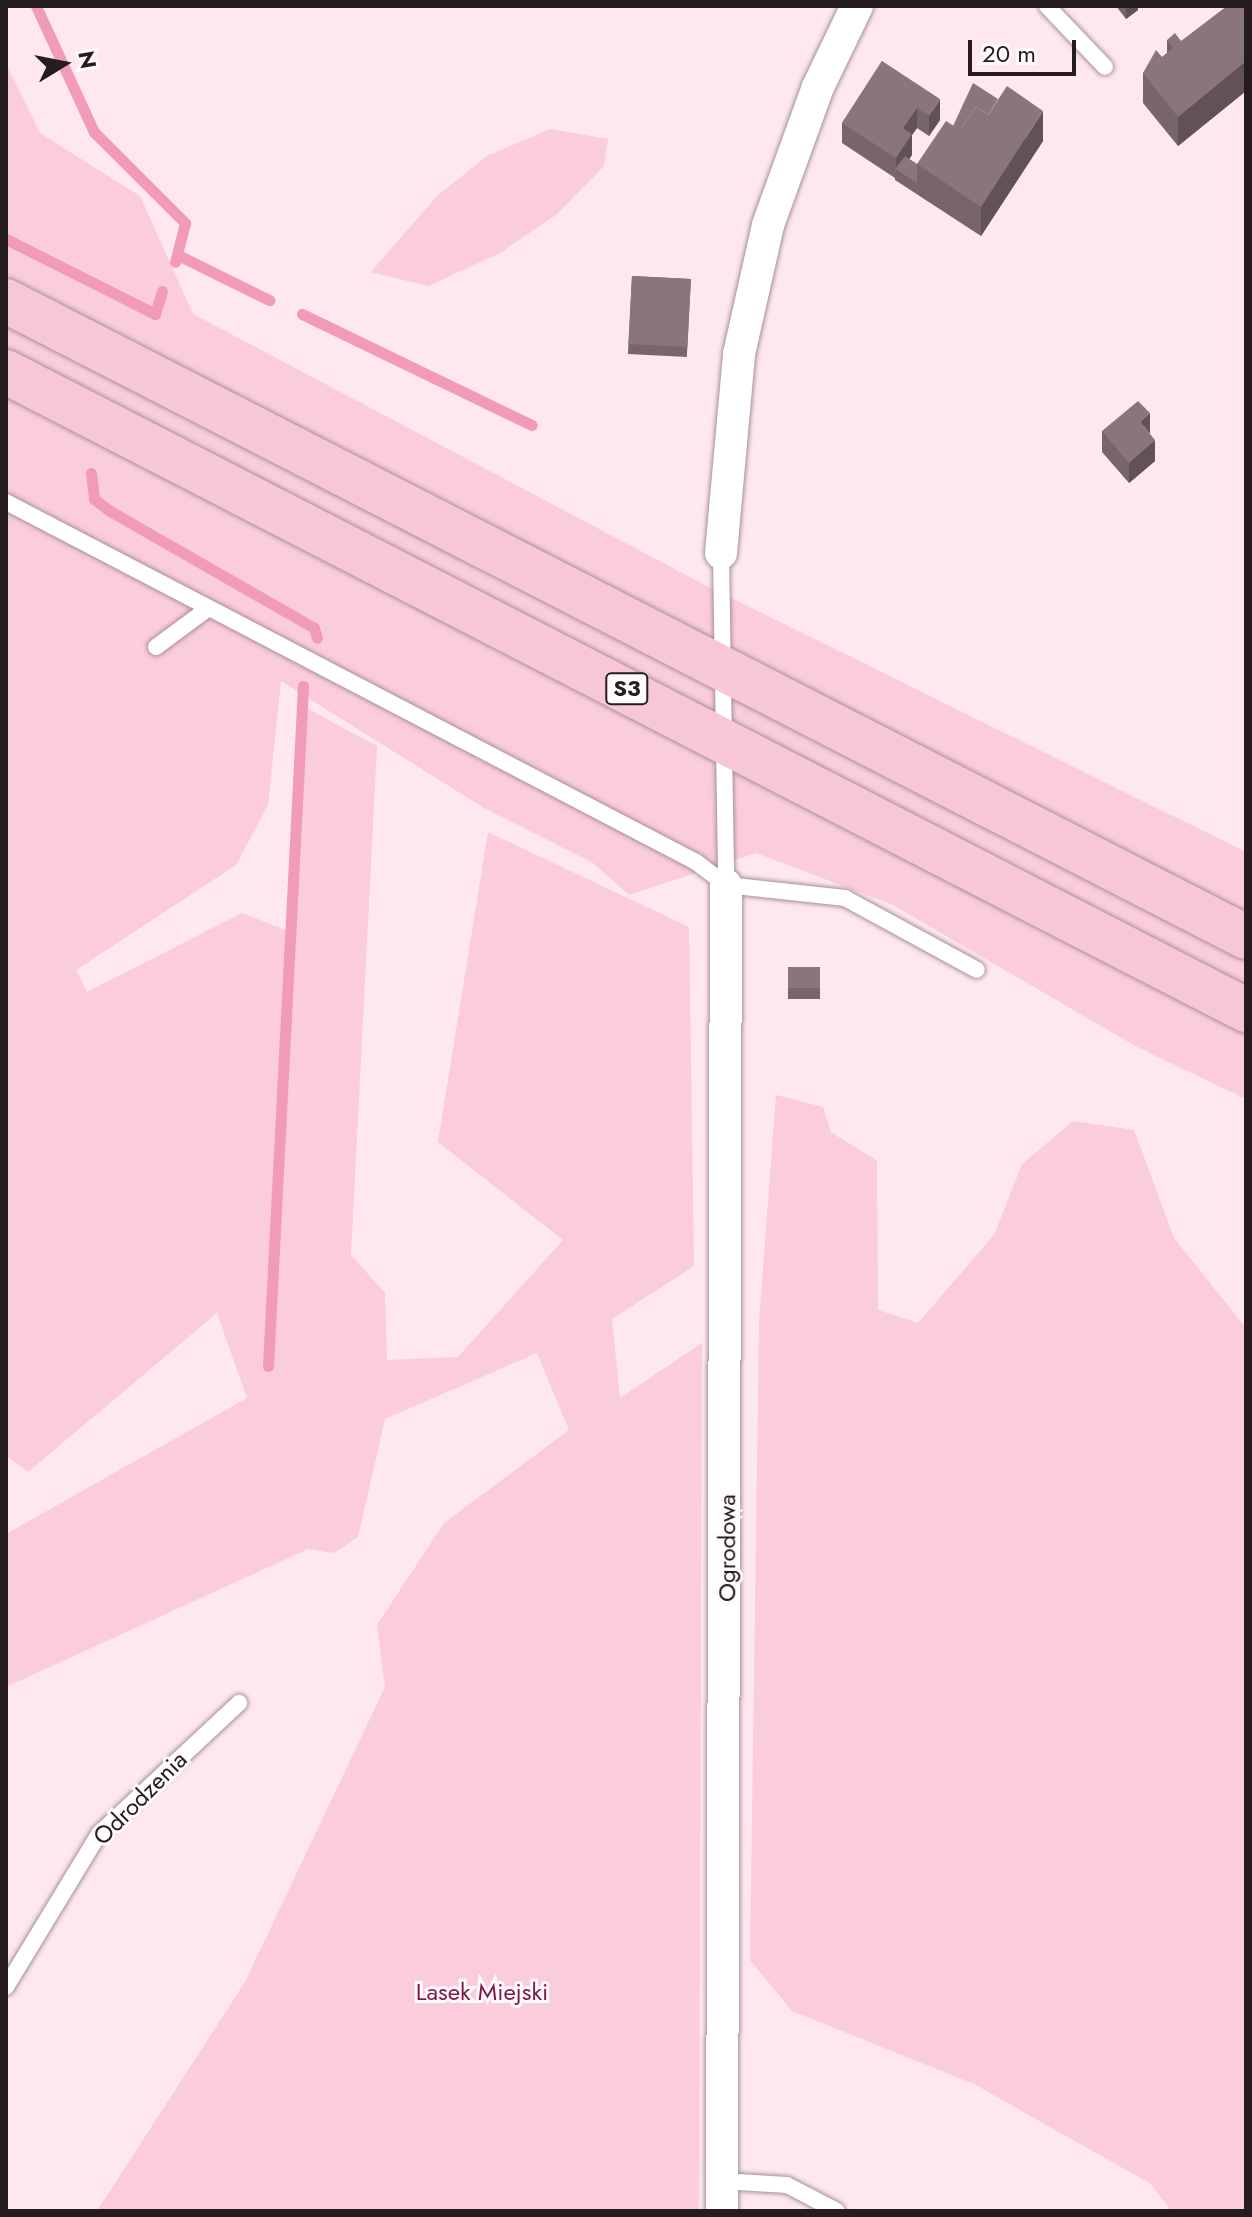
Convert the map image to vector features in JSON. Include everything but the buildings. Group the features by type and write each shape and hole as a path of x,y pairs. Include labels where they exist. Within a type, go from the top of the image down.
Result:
{"highway":[{"path":"6,301 720,664 1246,937"},
{"name":"S3","path":"6,372 1246,1010"}],"street":[{"path":"721,553 739,354 768,225 818,87 857,6"},
{"name":"Ogrodowa","path":"722,2196 726,885"}],"lane":[{"path":"1047,6 1105,67"},
{"path":"6,502 206,610 696,862 726,885 845,898 977,970"},
{"path":"721,553 720,737 726,885"},
{"path":"156,647 206,610"},
{"name":"Odrodzenia","path":"6,1987 99,1834 239,1703"},
{"path":"722,2196 787,2185 837,2211"}],"green space":[{"name":"Lasek Miejski","path":"6,64 40,133 140,196 193,314 703,584 1246,852 1246,1099 1137,1047 893,905 756,853 629,895 593,863 484,808 281,681 268,805 236,865 76,970 87,992 242,913 295,934 306,708 377,746 351,1255 385,1293 387,1360 458,1357 563,1240 438,1142 488,832 689,927 694,1266 612,1319 620,1398 702,1343 699,2211 97,2211 245,1982 385,1687 377,1625 444,1523 569,1430 537,1353 385,1419 358,1537 334,1553 308,1549 6,1687 6,1534 247,1398 217,1313 28,1472 6,1455"},
{"path":"550,129 608,139 604,166 556,215 500,253 428,286 371,272 437,196 487,156"},
{"path":"776,1095 823,1107 831,1132 877,1161 878,1310 918,1323 994,1235 1022,1164 1073,1121 1134,1130 1174,1238 1246,1328 1246,2211 1171,2211 1151,2184 974,2084 792,2011 750,1960 759,1323"}],"waterway":[{"path":"36,6 94,132 185,223 175,262"},
{"path":"6,239 155,314 162,291"},
{"path":"178,255 269,300"},
{"path":"302,314 532,425"},
{"path":"91,473 94,499 110,511 314,628 317,638"},
{"path":"268,1366 303,686"}]}
